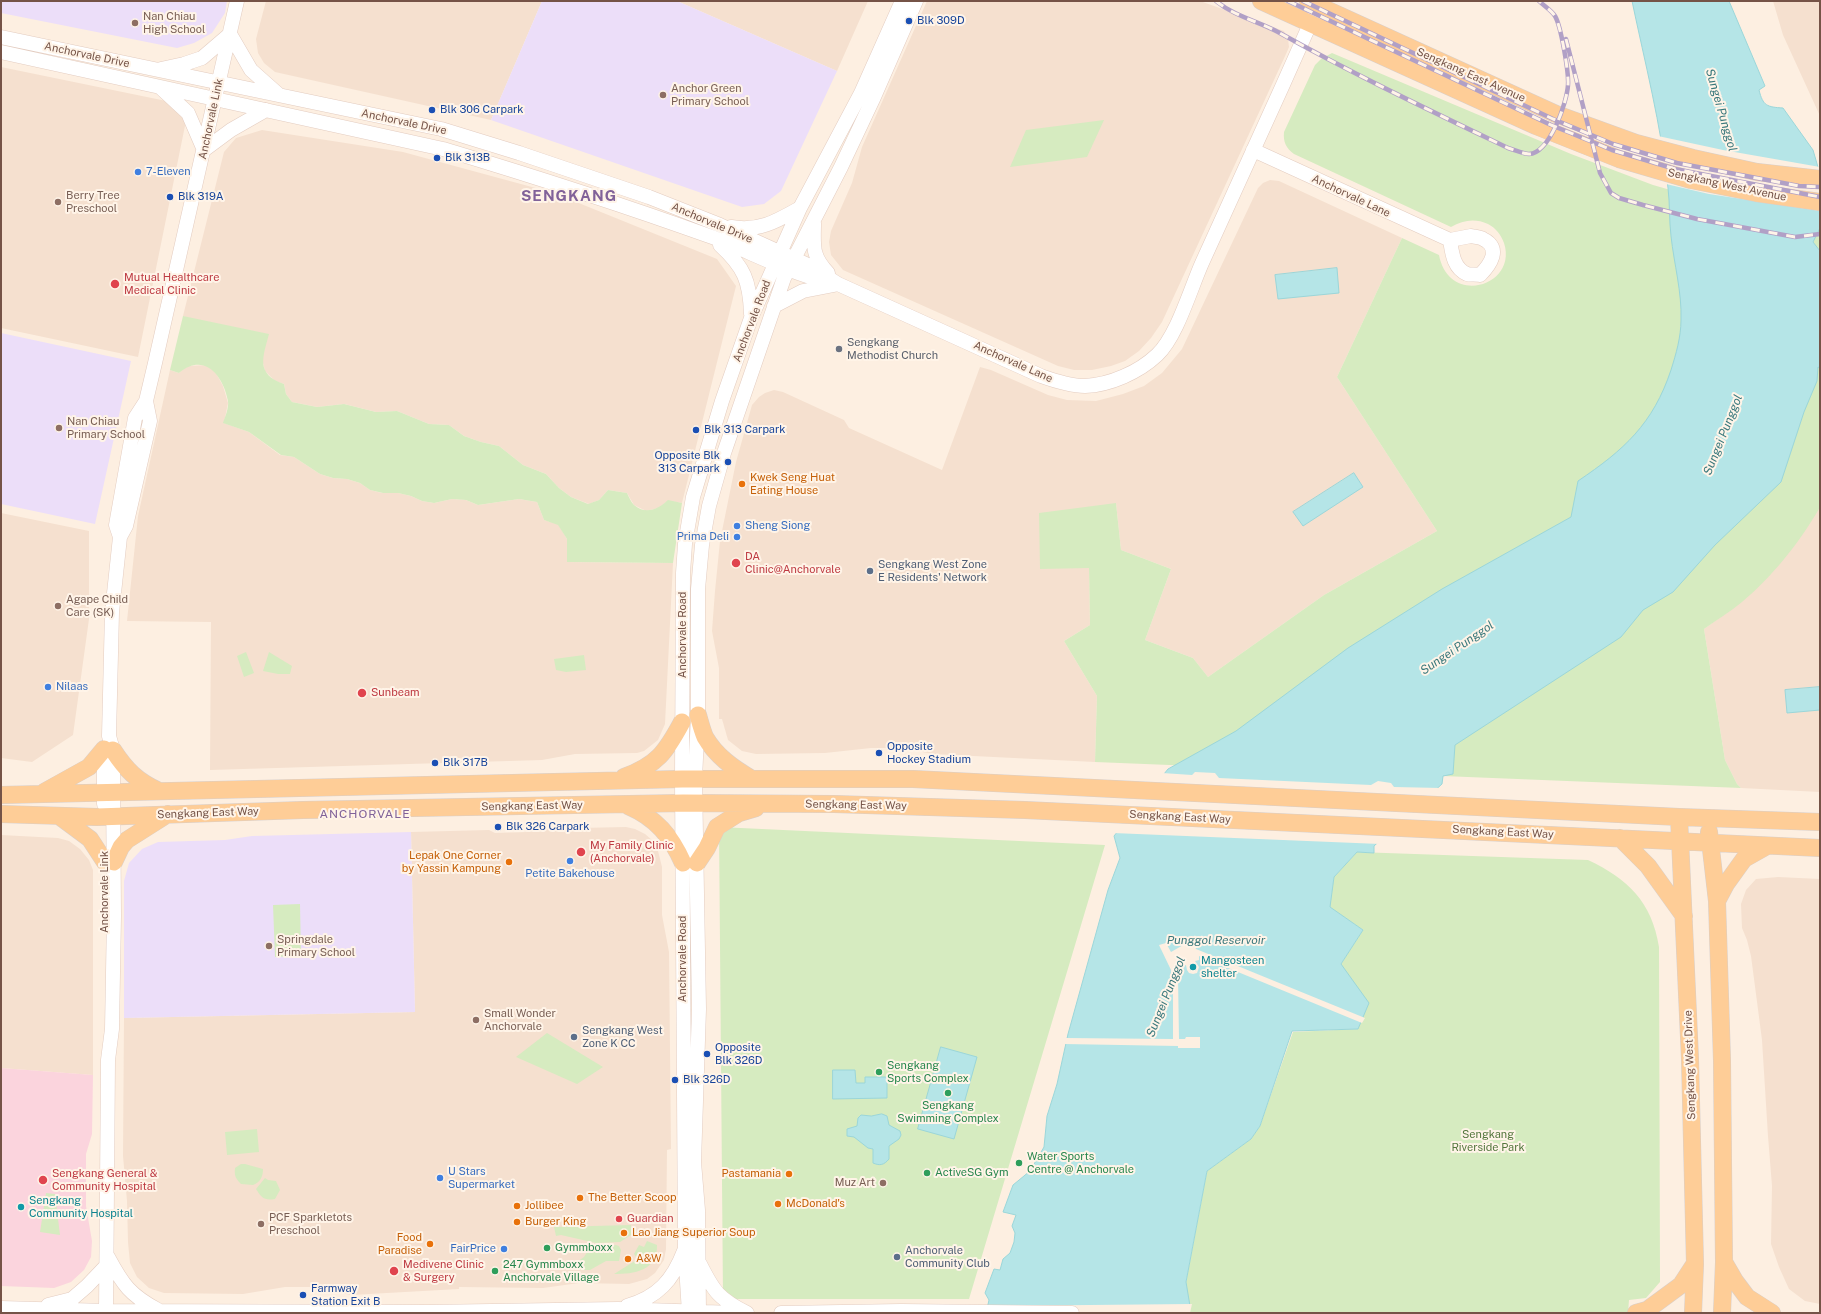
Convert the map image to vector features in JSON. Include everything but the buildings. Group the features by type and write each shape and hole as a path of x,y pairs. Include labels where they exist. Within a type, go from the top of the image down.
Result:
{"main road":[{"name":"Sengkang East Avenue","path":"1261,1 1543,129 1635,164"},
{"name":"Sengkang East Avenue","path":"1313,4 1556,114 1636,143"},
{"name":"Sengkang West Avenue","path":"1636,143 1693,158 1757,172 1820,179"},
{"name":"Sengkang West Avenue","path":"1635,164 1691,180 1756,193 1820,202"},
{"path":"698,715 705,736 723,760 735,770 752,779"},
{"path":"614,781 639,772 662,756 682,722"},
{"path":"40,794 89,767 108,745 128,772 150,787 161,792"},
{"name":"Sengkang East Way","path":"1,795 688,779 913,779 1608,812 1679,817 1820,822"},
{"name":"Sengkang East Way","path":"1,814 109,816 311,810 689,803 834,804 1025,810 1820,848"},
{"path":"626,805 643,812 662,829 690,863 707,848 717,826 739,813 772,804"},
{"path":"59,816 90,840 110,862 127,840 168,814"},
{"name":"Sengkang West Drive","path":"1679,817 1690,1059 1695,1264 1693,1313"},
{"path":"1708,818 1717,901 1722,1061 1724,1262 1722,1313"},
{"path":"1614,837 1648,866 1684,917"},
{"path":"1717,901 1726,884 1744,859 1767,846"},
{"path":"1724,1262 1735,1281 1747,1296 1772,1313"},
{"path":"1636,1313 1647,1310 1681,1285 1695,1264"}],"street":[{"name":"Anchorvale Link","path":"106,1312 108,1048 112,1029 108,745 112,612 120,537 126,526 150,421 146,401 204,150 236,1"},
{"name":"Anchorvale Road","path":"688,779 698,715 698,589 702,545 709,506 724,452 774,306 783,261 800,208 861,93 902,1"},
{"name":"Anchorvale Road","path":"694,1312 685,1249 690,863 688,779 682,722 683,573 685,544 693,497 709,442 751,318 783,261 814,221 874,97 916,1"},
{"name":"Anchorvale Lane","path":"783,261 808,265 838,284 1041,376 1061,383 1085,386 1112,381 1135,370 1157,355 1171,336 1310,24 1313,4"},
{"path":"155,70 184,64 202,58 230,34 251,70 280,96"},
{"name":"Anchorvale Drive","path":"1,37 441,129 519,153 649,197 720,225 783,261"},
{"name":"Anchorvale Drive","path":"1,52 159,85 266,110 443,148 514,170 783,261"},
{"path":"159,85 188,113 204,150 231,130 266,110"},
{"name":"Anchorvale Lane","path":"1253,150 1450,240"},
{"path":"720,225 738,228 765,226 773,224 800,208"},
{"path":"814,221 815,255 818,263 838,284"},
{"path":"713,238 734,257 746,276 751,297 751,318"},
{"path":"774,306 803,291 838,284"},
{"name":"Anchorvale Road","path":"690,863 698,1009 694,1162 698,1210 698,1260 694,1312"},
{"path":"618,1309 651,1297 673,1275 685,1249"},
{"path":"26,1310 72,1299 87,1286 107,1260 128,1290 140,1300 159,1311"},
{"path":"698,1260 709,1282 721,1298 747,1313"},
{"path":"1,1308 106,1312 428,1312 618,1309 734,1313"},
{"path":"781,1313 901,1311 1072,1313"}],"shaded area":[{"name":"Nan Chiau High School","path":"1,1 227,1 225,13 212,33 194,43 177,48 1,13"},
{"path":"266,1 542,1 491,120 275,72 264,63 258,53 256,39"},
{"name":"Anchor Green Primary School","path":"542,1 677,1 837,71 781,191 764,204 742,207 491,120"},
{"path":"677,1 868,1 837,71"},
{"path":"927,1 1200,1 1284,31 1288,39 1289,47 1162,322 1151,338 1139,351 1125,361 1092,370 1074,370 1058,366 843,270 831,255 829,242 831,231 852,183 862,147"},
{"path":"1773,1 1820,1 1820,116 1783,35"},
{"path":"1,67 176,103 188,111 138,357 1,328"},
{"path":"262,130 403,152 554,193 717,259 736,286 682,503 668,501 659,508 646,511 634,505 627,493 608,490 599,500 589,504 571,497 559,488 546,474 523,465 499,446 464,436 449,425 429,424 397,411 376,412 344,404 317,407 292,402 286,394 284,384 275,381 265,371 262,359 183,316 224,152 236,138"},
{"path":"1270,180 1279,181 1402,238 1337,377 1437,531 1324,595 1208,677 1193,658 1145,640 1171,569 1121,550 1116,503 1089,568 1090,625 1064,641 1097,696 1095,762 933,754 901,748 871,748 825,753 756,754 742,751 728,740 722,719 719,719 719,668 712,631 715,591 720,541 736,462 752,405 759,397 774,390 783,392 844,420 849,428 942,470 980,367 991,370 1048,395 1067,400 1096,401 1123,394 1144,386 1162,373 1182,349 1258,188 1263,183"},
{"name":"Nan Chiau Primary School","path":"1,333 131,361 95,524 1,504"},
{"path":"207,365 216,373 223,386 228,403 224,423 249,432 280,455 294,457 320,474 360,483 370,490 382,493 398,493 411,496 422,501 434,503 452,499 466,500 478,505 519,499 537,502 544,520 558,524 567,539 568,562 673,563 665,724 658,740 644,751 637,753 575,754 542,760 210,770 211,622 127,621 138,516 170,370 179,373 187,366"},
{"path":"1820,507 1820,792 1741,788 1737,784 1725,760 1704,629 1742,601"},
{"path":"1,513 89,531 89,619 73,735 32,762 1,758"},
{"path":"626,827 635,829 645,834 652,840 658,851 662,867 662,915 669,952 671,1149 667,1150 666,1249 664,1260 655,1273 647,1279 629,1284 579,1283 543,1288 459,1287 459,1289 351,1295 316,1287 285,1287 243,1294 164,1293 149,1288 137,1277 130,1263 123,1156 124,1018 415,1012 411,832 489,830 495,833 528,832 533,829"},
{"name":"Springdale Primary School","path":"411,832 415,1012 124,1018 124,881 129,863 142,849 158,842 225,840 252,836"},
{"path":"1,835 58,838 69,841 80,849 89,860 93,870 93,1075 1,1068"},
{"path":"1778,877 1820,879 1820,1304 1805,1301 1789,1289 1771,1244 1772,1186 1762,1040 1751,956 1742,928 1741,904 1746,890 1756,879"},
{"name":"Sengkang General & Community Hospital","path":"1,1068 93,1075 92,1134 86,1154 86,1206 92,1241 91,1257 84,1270 71,1282 54,1288 1,1286"}],"green space":[{"path":"1332,53 1571,154 1653,185 1688,195 1820,216 1820,507 1795,546 1764,582 1737,606 1704,629 1725,760 1737,784 1741,788 1095,762 1097,696 1064,641 1090,625 1089,568 1040,569 1039,513 1116,503 1121,550 1171,569 1145,640 1193,658 1208,677 1324,595 1437,531 1337,377 1402,238 1439,255 1445,271 1455,281 1468,285 1480,285 1492,279 1501,270 1506,258 1504,243 1498,232 1488,224 1474,220 1460,223 1451,227 1294,154 1289,149 1284,139 1284,132 1315,65 1321,59"},
{"path":"1104,120 1087,157 1010,167 1026,130"},
{"path":"183,316 269,334 263,357 265,370 275,380 284,384 286,394 292,402 317,407 344,404 376,412 397,411 429,424 449,425 464,436 499,446 523,465 546,474 559,488 571,497 588,504 599,500 608,490 627,493 634,505 643,510 652,510 668,500 682,503 673,563 567,562 567,539 558,525 544,520 537,502 519,499 478,505 466,500 452,499 434,503 422,501 411,496 398,493 383,493 370,490 360,483 320,474 294,457 281,455 249,432 223,423 228,401 222,383 211,369 196,365 188,367 179,373 170,370"},
{"path":"246,652 254,673 244,677 237,656"},
{"path":"269,652 292,666 290,674 278,674 263,671"},
{"path":"584,655 586,670 566,672 556,670 554,659"},
{"name":"Sengkang Sports Complex","path":"719,827 1105,845 969,1299 723,1299"},
{"name":"Sengkang Riverside Park","path":"1357,852 1588,860 1615,875 1636,894 1644,905 1651,917 1656,931 1659,947 1660,1282 1646,1298 1629,1300 1628,1313 1188,1313 1186,1282 1207,1171 1251,1139 1260,1126 1293,1032 1358,1029 1341,964 1363,930 1329,907 1334,877"},
{"path":"300,904 301,956 275,957 273,905"},
{"path":"547,1033 603,1067 577,1084 516,1057"},
{"path":"257,1129 259,1152 227,1155 225,1132"},
{"path":"241,1164 263,1169 262,1176 256,1184 241,1184 238,1181 235,1168"},
{"path":"265,1178 276,1181 280,1190 275,1199 263,1198 256,1189"},
{"path":"46,1193 55,1194 60,1235 40,1232"},
{"path":"631,1225 631,1235 620,1242 596,1243 561,1235 556,1236 554,1227"},
{"path":"647,1241 657,1245 654,1260 649,1266 637,1272 614,1274 638,1259 634,1254 639,1245 644,1247"},
{"path":"591,1246 619,1246 621,1250 619,1261 606,1261 590,1270 575,1270 573,1265 584,1257"}],"water":[{"name":"Punggol Reservoir","path":"1632,1 1729,1 1765,86 1759,90 1762,99 1766,105 1783,108 1813,150 1820,174 1820,228 1813,242 1820,251 1820,368 1818,367 1817,381 1804,412 1781,482 1715,545 1673,592 1643,610 1621,637 1455,745 1453,774 1443,776 1442,784 1374,846 1374,853 1357,852 1334,877 1330,907 1363,930 1341,964 1369,1003 1358,1029 1292,1031 1260,1126 1251,1139 1207,1171 1186,1282 1190,1306 986,1313 989,1300 985,1293 994,1269 1000,1270 1003,1259 1010,1253 1014,1242 1015,1233 1012,1226 1016,1215 1003,1212 1013,1185 1030,1171 1044,1147 1047,1116 1057,1084 1068,1034 1108,890 1120,858 1114,836 1168,769 1236,731 1348,648 1442,589 1571,517 1578,481 1609,458 1635,434 1646,421 1664,389 1671,370 1679,339 1681,310 1671,236 1669,194 1665,164"},
{"path":"1337,268 1339,293 1278,299 1275,275"},
{"path":"1354,473 1363,487 1303,526 1293,512"},
{"path":"1820,687 1820,710 1787,713 1785,690"},
{"name":"Sengkang Swimming Complex","path":"941,1047 977,1057 954,1139 918,1129"},
{"name":"Sengkang Swimming Complex","path":"833,1070 855,1070 856,1083 865,1083 865,1077 887,1077 887,1098 833,1099"},
{"path":"882,1114 887,1116 889,1125 900,1131 901,1135 899,1139 889,1146 889,1159 884,1164 880,1165 873,1163 873,1149 868,1148 854,1137 847,1136 847,1129 857,1126 858,1118 861,1115 871,1116"}],"pier":[{"path":"1658,136 1723,150 1820,167 1820,211 1709,194 1666,184"},
{"path":"1195,772 1215,773 1219,778 1371,785 1378,781 1391,783 1394,787 1441,788 1380,844 1113,833 1162,773 1192,775"},
{"path":"1193,942 1196,949 1365,1018 1362,1023 1199,956 1199,960 1195,961 1199,967 1197,973 1189,973 1186,965 1181,967 1181,976 1178,977 1179,1039 1185,1039 1186,1037 1200,1037 1200,1048 1178,1048 1178,1046 1064,1044 1065,1038 1173,1039 1173,976 1172,977 1171,970 1159,945 1166,943 1171,952 1185,944"},
{"path":"1192,1304 1190,1313 984,1313 986,1306"}],"railway":[{"path":"1216,1 1230,11 1270,28 1335,63 1421,106 1508,148 1529,154 1537,151 1544,145 1556,126 1561,114 1568,85 1560,29 1555,16 1539,1"},
{"path":"1288,1 1551,125 1612,150 1675,169 1820,197"},
{"path":"1303,1 1553,119 1613,144 1677,163 1799,186 1820,187"},
{"path":"1566,39 1600,173 1611,193 1619,198 1697,219 1795,237 1820,234"}],"place":[{"name":"Blk 309D","path":"909,21"},
{"name":"Nan Chiau High School","path":"135,23"},
{"name":"Anchor Green Primary School","path":"663,95"},
{"name":"Blk 306 Carpark","path":"432,110"},
{"name":"Blk 313B","path":"437,158"},
{"name":"7-Eleven","path":"138,172"},
{"name":"Blk 319A","path":"170,197"},
{"name":"Berry Tree Preschool","path":"58,202"},
{"name":"Mutual Healthcare Medical Clinic","path":"115,284"},
{"name":"Sengkang Methodist Church","path":"839,349"},
{"name":"Nan Chiau Primary School","path":"59,428"},
{"name":"Blk 313 Carpark","path":"696,430"},
{"name":"Opposite Blk 313 Carpark","path":"728,462"},
{"name":"Kwek Seng Huat Eating House","path":"742,484"},
{"name":"Sheng Siong","path":"737,526"},
{"name":"Prima Deli","path":"737,537"},
{"name":"DA Clinic@Anchorvale","path":"736,563"},
{"name":"Sengkang West Zone E Residents' Network","path":"870,571"},
{"name":"Agape Child Care (SK)","path":"58,606"},
{"name":"Nilaas","path":"48,687"},
{"name":"Sunbeam","path":"362,693"},
{"name":"Opposite Hockey Stadium","path":"879,753"},
{"name":"Blk 317B","path":"435,763"},
{"name":"Blk 326 Carpark","path":"498,827"},
{"name":"My Family Clinic (Anchorvale)","path":"581,852"},
{"name":"Petite Bakehouse","path":"570,861"},
{"name":"Lepak One Corner by Yassin Kampung","path":"509,862"},
{"name":"Springdale Primary School","path":"269,946"},
{"name":"Mangosteen shelter","path":"1193,967"},
{"name":"Small Wonder Anchorvale","path":"476,1020"},
{"name":"Sengkang West Zone K CC","path":"574,1037"},
{"name":"Opposite Blk 326D","path":"707,1054"},
{"name":"Sengkang Sports Complex","path":"879,1072"},
{"name":"Blk 326D","path":"675,1080"},
{"name":"Sengkang Swimming Complex","path":"948,1093"},
{"name":"Water Sports Centre @ Anchorvale","path":"1019,1163"},
{"name":"ActiveSG Gym","path":"927,1173"},
{"name":"Pastamania","path":"789,1174"},
{"name":"U Stars Supermarket","path":"440,1178"},
{"name":"Sengkang General & Community Hospital","path":"43,1180"},
{"name":"Muz Art","path":"883,1183"},
{"name":"The Better Scoop","path":"580,1198"},
{"name":"McDonald's","path":"778,1204"},
{"name":"Jollibee","path":"517,1206"},
{"name":"Sengkang Community Hospital","path":"21,1207"},
{"name":"Guardian","path":"619,1219"},
{"name":"Burger King","path":"517,1222"},
{"name":"PCF Sparkletots Preschool","path":"261,1224"},
{"name":"Lao Jiang Superior Soup","path":"624,1233"},
{"name":"Food Paradise","path":"430,1244"},
{"name":"Gymmboxx","path":"547,1248"},
{"name":"FairPrice","path":"504,1249"},
{"name":"Anchorvale Community Club","path":"897,1257"},
{"name":"A&W","path":"628,1259"},
{"name":"Medivene Clinic & Surgery","path":"394,1271"},
{"name":"247 Gymmboxx Anchorvale Village","path":"495,1271"},
{"name":"Farmway Station Exit B","path":"303,1295"}],"district":[{"name":"SENGKANG","path":"569,196"},
{"name":"ANCHORVALE","path":"365,814"}],"water label":[{"name":"Sungei Punggol","path":"1721,110"},
{"name":"Sungei Punggol","path":"1723,435"},
{"name":"Sungei Punggol","path":"1457,648"},
{"name":"Sungei Punggol","path":"1166,997"}]}
